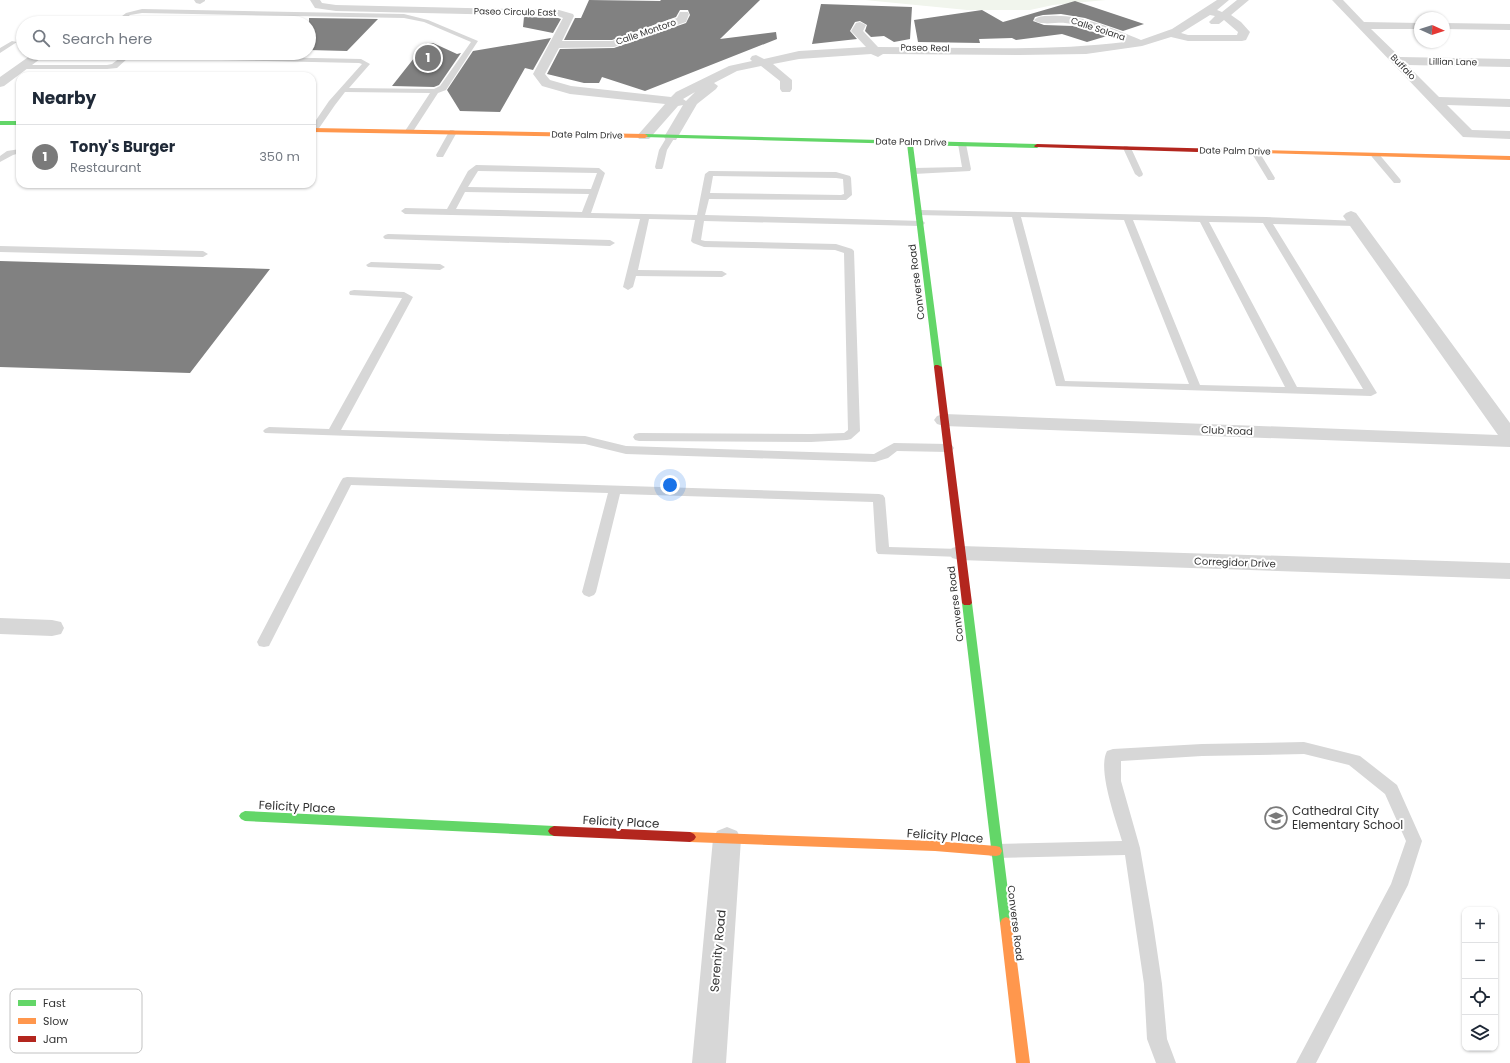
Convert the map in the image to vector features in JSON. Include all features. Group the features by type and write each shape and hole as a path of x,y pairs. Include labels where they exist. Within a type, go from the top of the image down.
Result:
{"street":[{"name":"Paseo Circulo East","path":"316,0 319,6 336,8 560,13 569,16 556,44 539,74 546,83 570,90 689,104"},
{"path":"423,10 432,0"},
{"name":"Paseo Real","path":"1017,53 1088,49 1140,43 1172,34 1224,0"},
{"name":"Paseo Real","path":"644,136 651,122 669,101 692,84 706,77 762,62 875,50 1017,53 1076,57 1102,55 1155,48 1188,38 1206,29 1244,0"},
{"name":"Buffalo","path":"1337,0 1468,134 1510,135"},
{"path":"523,12 545,3"},
{"path":"569,16 576,11 577,5"},
{"path":"1172,34 1188,38 1242,38 1244,32 1235,21 1224,15 1208,11"},
{"name":"Calle Montoro","path":"556,44 614,44 682,20 684,14"},
{"name":"Calle Solana","path":"1040,20 1067,18 1155,48"},
{"path":"860,25 857,31 875,50"},
{"path":"1361,25 1414,26"},
{"path":"1450,26 1510,28"},
{"path":"0,83 32,60"},
{"name":"Lillian Lane","path":"1397,61 1510,63"},
{"path":"762,62 786,80 786,89"},
{"name":"Paseo Real","path":"671,136 689,104 706,89 756,67 762,62"},
{"path":"1436,101 1510,103"},
{"path":"0,123 16,123"},
{"name":"Date Palm Drive","path":"316,130 671,136 1510,158"},
{"name":"Converse Road","path":"910,142 1022,1063"},
{"path":"1353,219 1510,437"},
{"name":"Club Road","path":"944,420 1510,440"},
{"name":"Corregidor Drive","path":"960,552 1510,572"},
{"path":"0,626 52,628"},
{"name":"Felicity Place","path":"245,816 727,839 935,846 996,852"},
{"name":"Serenity Road","path":"709,1063 727,839"}],"lane":[{"path":"125,16 142,11 404,16 426,21 475,42 443,88 435,91 345,90"},
{"path":"0,51 14,42"},
{"path":"23,67 107,68 114,66 122,60"},
{"path":"314,60 361,61 366,64 345,90 332,103 316,126"},
{"path":"409,132 435,91"},
{"path":"440,155 452,132"},
{"path":"658,167 663,150 671,136"},
{"path":"914,171 967,169 962,144"},
{"path":"1127,148 1139,174"},
{"path":"0,160 10,153 16,152"},
{"path":"1255,152 1271,178"},
{"path":"1375,155 1397,181"},
{"path":"450,212 472,171 476,168 599,171 601,173 586,215"},
{"path":"639,437 811,438 847,436 854,431 849,251 836,246 698,243 696,240 709,174 836,175 847,178 848,195 842,198 705,196"},
{"path":"463,188 594,192"},
{"path":"405,211 700,218 920,218 1016,214 1266,220 1353,219"},
{"path":"1016,214 1060,384 1371,393 1266,220"},
{"path":"628,287 645,216"},
{"path":"1127,217 1196,388"},
{"path":"1203,219 1293,391"},
{"path":"388,237 610,243"},
{"path":"0,249 203,254"},
{"path":"371,265 440,267"},
{"path":"632,273 722,274"},
{"path":"333,433 408,297 404,295 354,293"},
{"path":"269,432 585,440 626,450 823,457 875,458 884,455 894,447 948,448"},
{"path":"264,642 347,481 879,498 883,551 960,552"},
{"path":"589,592 615,490"},
{"path":"1166,1063 1157,1039 1153,984 1132,848 1113,781 1113,755 1202,750 1304,748 1354,760 1391,790 1414,841 1399,885 1306,1063"},
{"path":"996,852 1132,848"}],"shaded area":[{"path":"865,0 1106,0 1053,5 1030,10 967,10"}],"building":[{"path":"589,0 760,0 720,39 776,32 777,39 645,91 602,77 599,83 584,83 547,74 560,49 614,48 686,23 690,15 688,10 680,10 676,17 612,40 564,40 575,18 581,18"},
{"path":"1075,1 1144,24 1123,31 1085,18 1061,14 1043,15 1035,17 1033,21 1044,25 1073,26 1107,36 1087,42 1062,34 1016,40 1012,38 979,39 980,43 918,42 914,20 982,10 1003,22"},
{"path":"821,4 912,7 910,39 894,42 884,36 871,37 865,31 867,25 860,21 855,22 850,31 857,39 812,44"},
{"path":"524,17 561,19 553,33 523,27"},
{"path":"316,18 378,19 347,51 316,50"},
{"path":"551,38 533,70 525,68 500,112 460,111 447,90 473,51"},
{"path":"426,43 433,43 457,54 461,53 439,85 434,87 392,86"},
{"path":"0,261 270,269 190,373 0,367"}],"traffic: fast":[{"path":"0,123 16,123"},
{"path":"645,136 1037,146"},
{"path":"910,142 938,367"},
{"path":"967,603 1006,923"},
{"path":"245,816 554,831"}],"traffic: slow":[{"path":"316,130 645,136"},
{"path":"1262,152 1510,158"},
{"path":"690,837 935,846 996,851"},
{"path":"1006,923 1023,1063"}],"traffic: jam":[{"path":"1037,146 1262,152"},
{"path":"938,367 967,603"},
{"path":"554,831 690,837"}],"place":[{"name":"Tony's Burger","path":"428,58"},
{"name":"Cathedral City Elementary School","path":"1276,818"}]}
